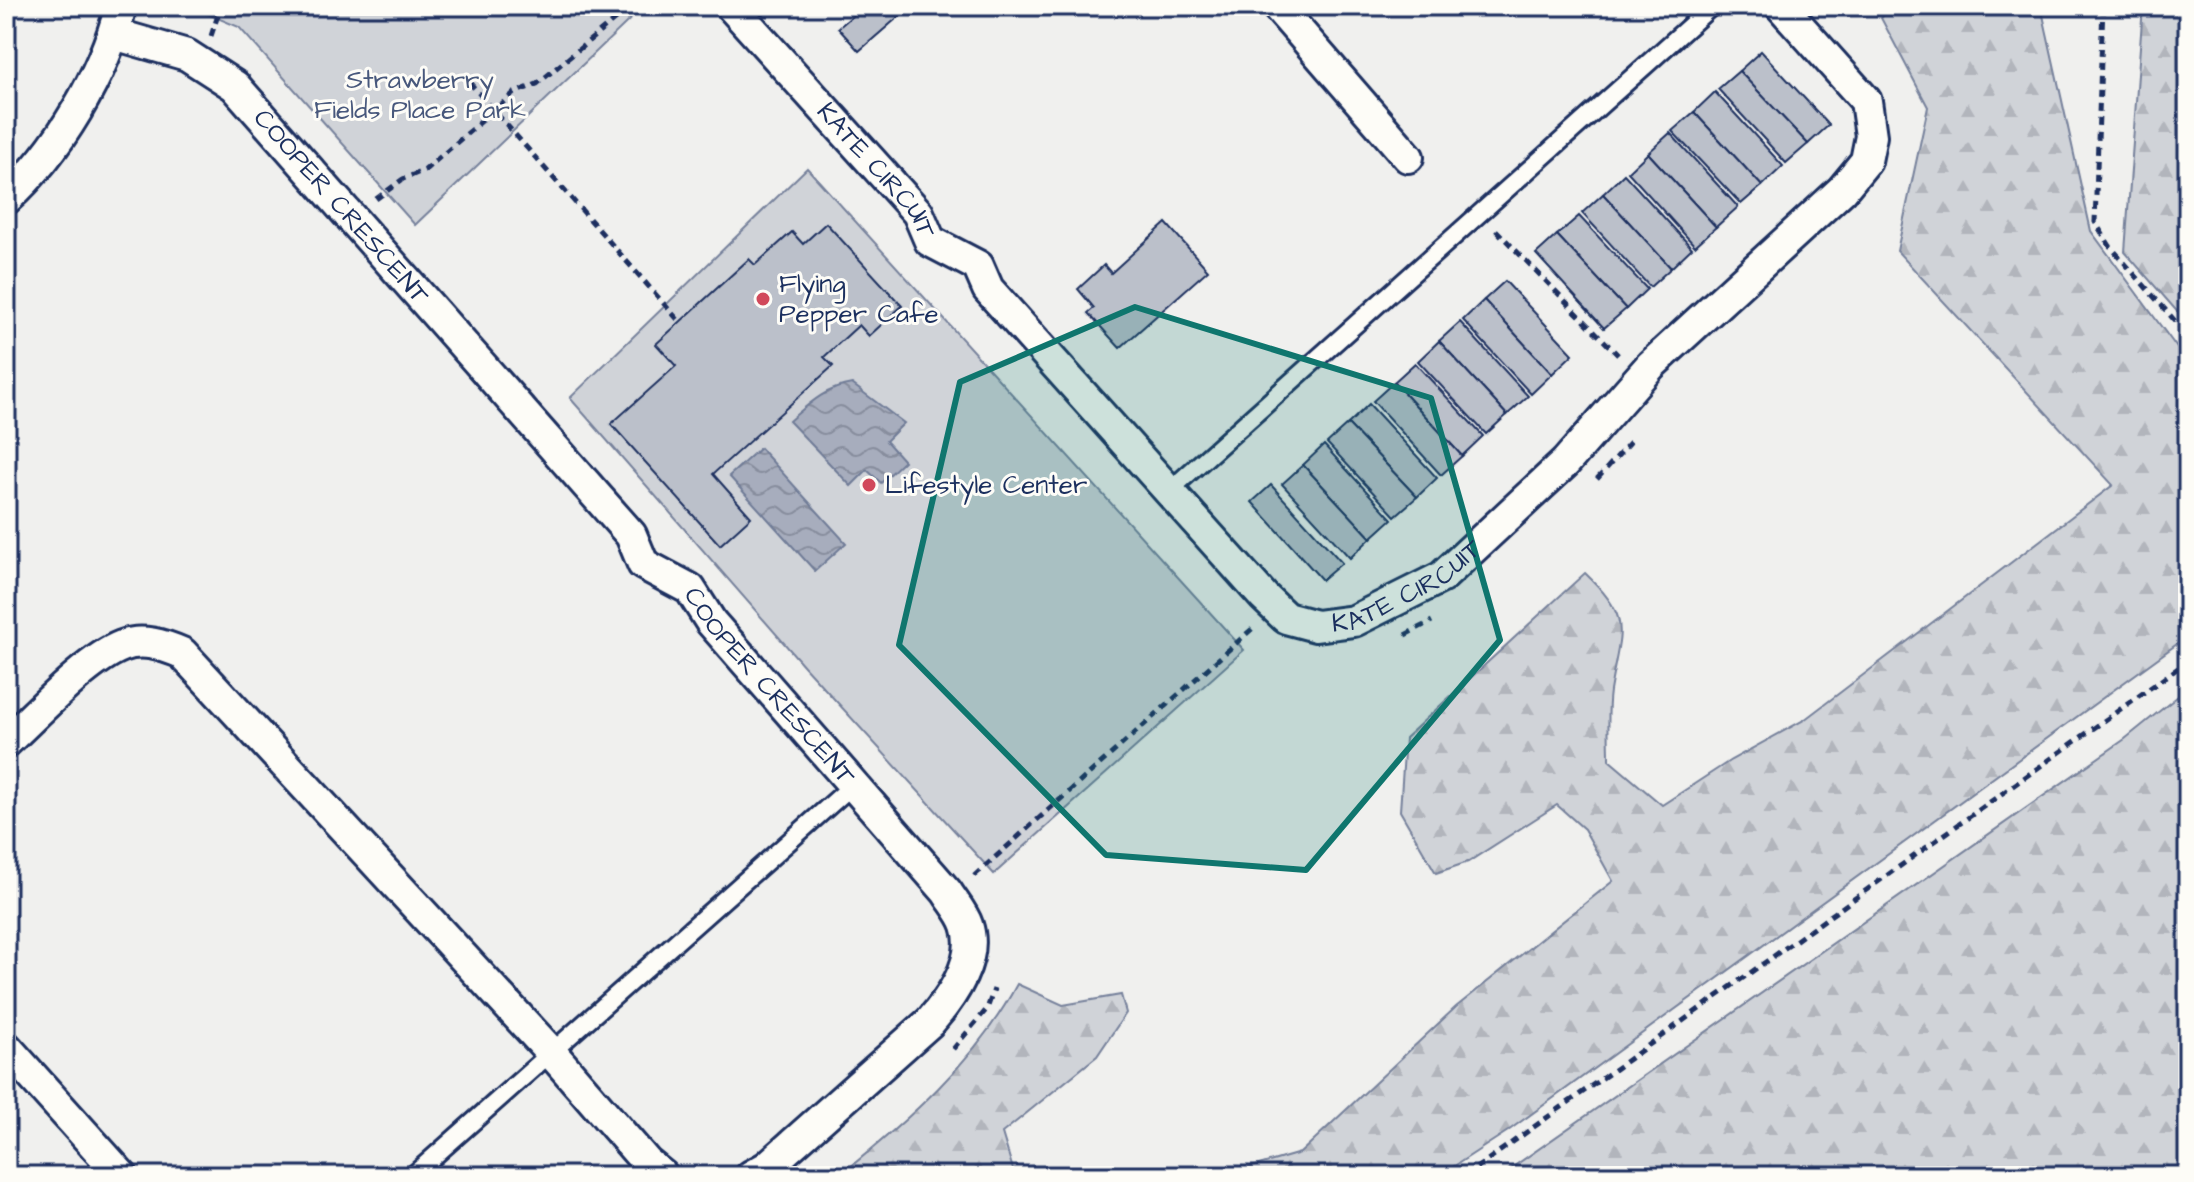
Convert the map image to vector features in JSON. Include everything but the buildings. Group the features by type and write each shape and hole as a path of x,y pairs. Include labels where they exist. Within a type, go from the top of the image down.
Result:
{"street":[{"name":"KATE CIRCUIT","path":"731,6 918,213 930,241 978,266 988,289 1286,618 1316,626 1354,621 1442,577 1565,463 1694,324 1842,190 1866,161 1871,136 1866,101 1781,6"},
{"path":"1277,6 1408,157"},
{"path":"6,199 25,181 75,112 117,20"},
{"name":"COOPER CRESCENT","path":"117,20 187,55 235,86 631,535 643,564 690,589 711,622 855,783 947,892 968,926 967,959 954,995 930,1022 767,1167 751,1176"},
{"path":"6,742 101,657 124,644 159,643 182,653 550,1051 647,1163 663,1176"},
{"path":"6,1047 122,1176"}],"lane":[{"path":"1169,491 1712,6"},
{"path":"412,1176 855,783"}],"path":[{"path":"211,36 221,6"},
{"path":"376,199 403,179 425,170 514,93 537,84 570,60 631,6"},
{"path":"2103,6 2095,222 2110,246 2188,336"},
{"path":"469,82 680,322"},
{"path":"1480,214 1641,378"},
{"path":"973,875 1250,628"},
{"path":"1465,1176 2188,661"}],"highlighted area":[{"path":"1135,307 1431,398 1500,640 1306,870 1106,855 899,645 960,382"}],"green space":[{"name":"Strawberry Fields Place Park","path":"189,6 644,6 415,225 239,27"},
{"path":"1893,6 2041,6 2091,231 2188,363 2188,636 1508,1131 1439,1176 1221,1176 1300,1153 1456,1007 1613,881 1584,829 1557,805 1468,862 1436,873 1400,811 1405,738 1585,573 1611,603 1620,627 1609,699 1609,760 1662,805 1731,760 1804,720 2113,485 1897,251 1928,107 1881,18"},
{"path":"2143,6 2188,6 2188,324 2125,252"},
{"name":"Lifestyle Center","path":"807,168 1244,650 994,874 804,666 570,398"},
{"path":"2188,688 2188,1176 1500,1176 2125,739"},
{"path":"1017,984 1063,1005 1121,995 1126,1013 1097,1056 1002,1133 1015,1176 839,1176 914,1112 961,1064 1001,1012"}],"water":[{"path":"852,384 904,423 886,441 904,461 881,483 867,470 851,486 789,421 825,393"},
{"path":"760,448 846,543 815,571 729,476"}],"place":[{"name":"Flying Pepper Cafe","path":"763,299"},
{"name":"Lifestyle Center","path":"869,485"}]}
